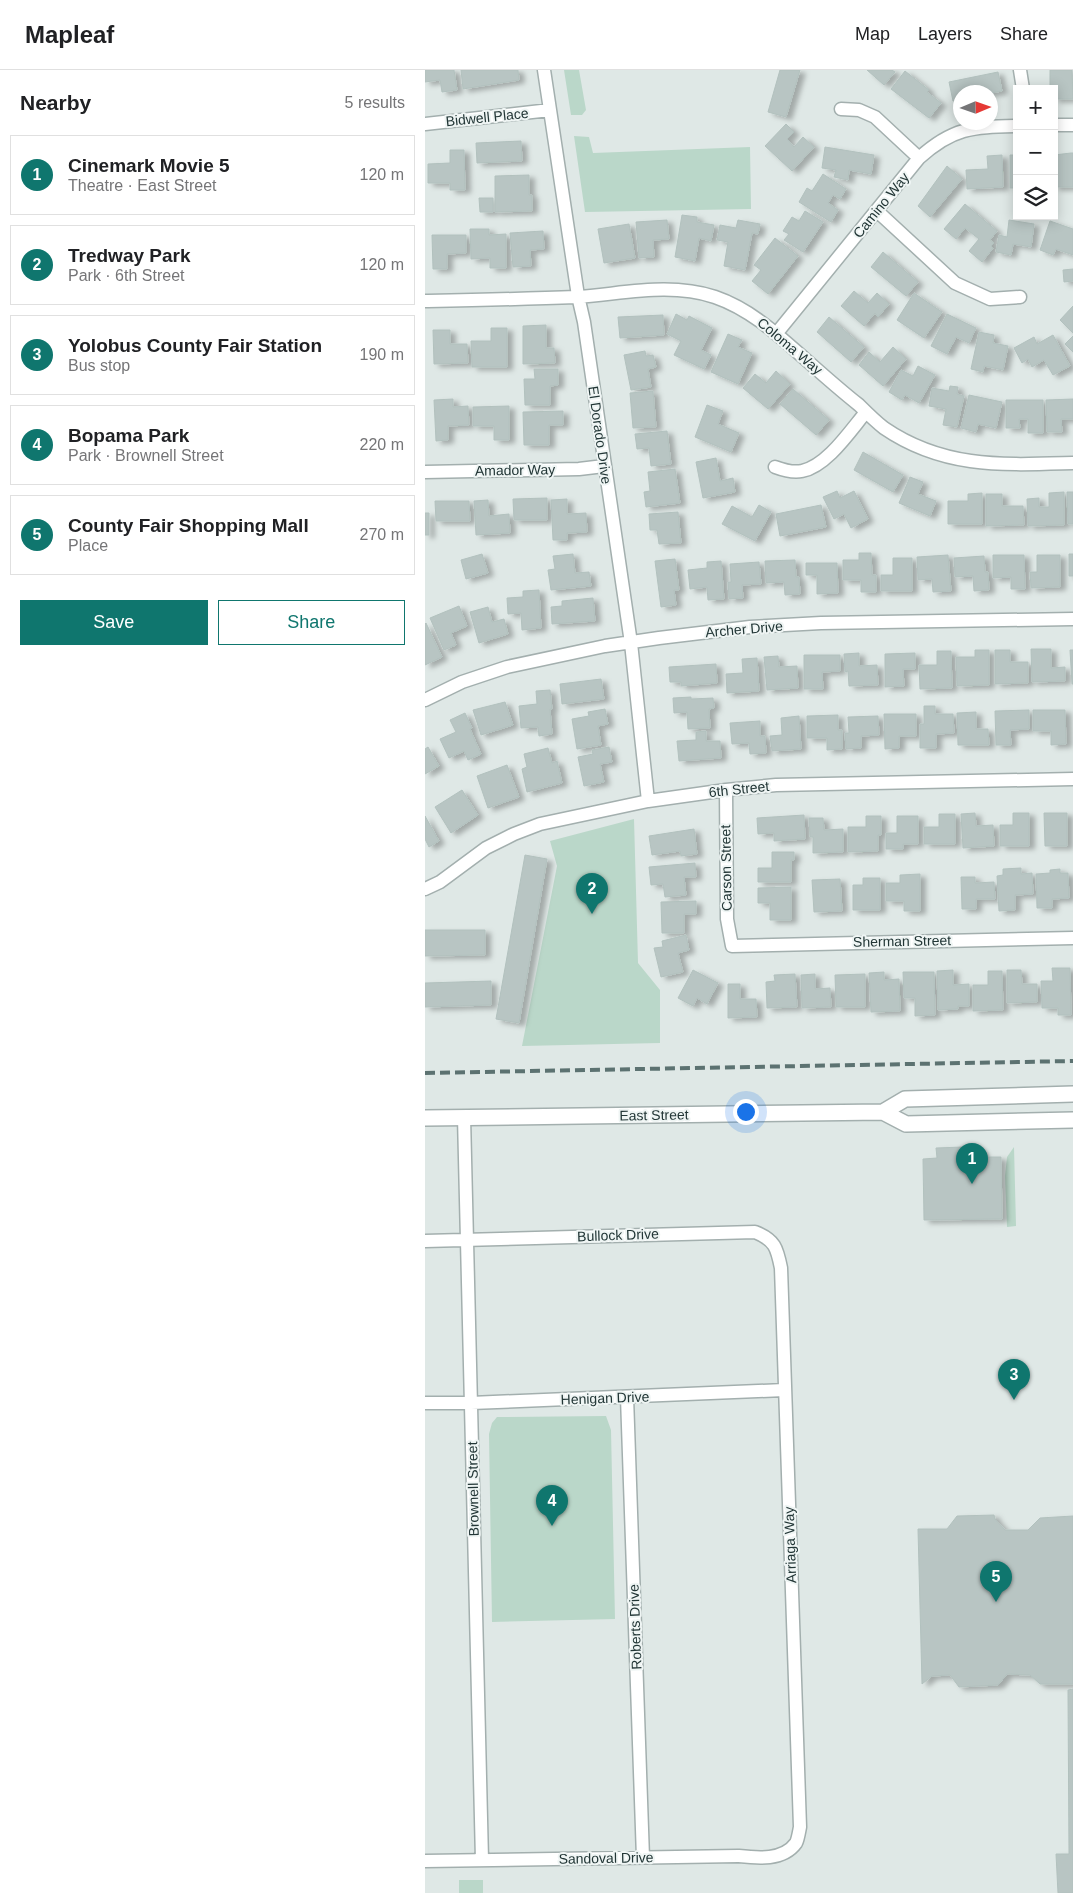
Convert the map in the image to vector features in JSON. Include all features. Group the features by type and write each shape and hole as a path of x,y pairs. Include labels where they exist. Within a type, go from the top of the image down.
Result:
{"street":[{"name":"El Dorado Drive","path":"544,70 578,296 584,322 631,642 648,801"},
{"path":"1020,70 1022,85"},
{"path":"841,109 859,110 875,117 919,158"},
{"name":"Bidwell Place","path":"425,124 550,110"},
{"path":"1058,126 1073,125"},
{"name":"Camino Way","path":"776,334 919,158 931,147 947,136 965,129 983,126 1013,126"},
{"path":"877,211 955,283 991,299 1020,298"},
{"name":"Coloma Way","path":"425,301 578,296 671,289 692,291 715,297 759,319 883,427 907,442 931,453 983,464 1073,463"},
{"path":"775,466 787,471 800,472 825,460 866,412"},
{"name":"Amador Way","path":"425,472 579,469 604,466"},
{"name":"Archer Drive","path":"425,700 462,682 507,667 605,646 750,627 821,623 1073,619"},
{"name":"6th Street","path":"425,889 440,882 486,848 513,834 540,824 648,801 776,785 1073,779"},
{"name":"Carson Street","path":"726,790 727,919 732,946"},
{"name":"Sherman Street","path":"732,946 1073,938"},
{"name":"East Street","path":"883,1112 905,1099 1073,1094"},
{"name":"East Street","path":"425,1118 883,1112 905,1124 1073,1120"},
{"name":"Brownell Street","path":"464,1117 482,1860"},
{"name":"Bullock Drive","path":"425,1240 755,1232 767,1237"},
{"name":"Arriaga Way","path":"767,1237 777,1251 781,1268 800,1828 796,1842 786,1852"},
{"name":"Henigan Drive","path":"425,1403 471,1403 784,1390"},
{"name":"Roberts Drive","path":"627,1397 643,1858"},
{"name":"Sandoval Drive","path":"425,1861 738,1856 765,1859 786,1852"}],"green space":[{"path":"564,70 579,70 586,110 582,115 571,115"},
{"path":"574,136 589,137 593,153 750,147 751,209 585,212"},
{"path":"634,819 638,963 660,990 660,1043 522,1046 557,866 550,841"},
{"path":"1014,1147 1016,1226 1007,1227 1005,1176 1007,1157"},
{"path":"606,1416 611,1430 615,1619 492,1622 489,1434 492,1423 497,1417"},
{"path":"459,1880 483,1880 483,1893 459,1893"}],"building":[{"path":"425,70 454,70 457,90 442,92 440,80 425,82"},
{"path":"461,70 518,70 519,80 463,89"},
{"path":"780,70 800,70 786,117 768,112"},
{"path":"867,70 892,70 895,72 884,85"},
{"path":"1050,70 1072,70 1073,99 1058,99 1058,85 1050,85"},
{"path":"905,71 929,90 927,92 941,103 929,118 891,89"},
{"path":"998,72 1002,91 998,92 998,85 953,85 953,101 949,82"},
{"path":"786,124 794,132 787,139 794,147 803,137 814,147 792,171 765,146"},
{"path":"521,141 522,161 477,163 476,143"},
{"path":"825,147 874,155 871,174 849,170 848,180 834,177 836,170 822,168"},
{"path":"450,150 464,150 465,190 450,190 450,183 428,183 428,164 450,163"},
{"path":"1073,153 1073,187 1058,187 1058,155"},
{"path":"1002,155 1003,187 967,189 966,170 988,169 987,156"},
{"path":"1010,155 1013,155 1013,188 1010,188"},
{"path":"947,166 962,179 930,217 918,206"},
{"path":"823,174 846,189 840,199 833,195 828,203 838,210 831,222 799,202 807,188 812,191"},
{"path":"529,175 529,195 532,195 532,211 495,212 495,176"},
{"path":"479,198 493,198 493,212 480,212"},
{"path":"965,204 997,231 990,240 994,243 991,246 993,248 982,262 969,251 979,239 965,228 956,239 944,229"},
{"path":"805,211 823,222 803,252 784,240 789,234 783,231 792,217 799,221"},
{"path":"682,215 697,217 697,222 714,225 711,241 699,238 695,261 675,257"},
{"path":"667,220 669,239 653,240 654,257 639,258 636,222"},
{"path":"738,220 760,224 758,234 752,233 745,270 724,266 728,242 717,240 720,225 736,228"},
{"path":"1009,220 1034,224 1031,247 1013,244 1011,255 996,252 999,235 1007,237"},
{"path":"1050,221 1073,229 1073,255 1056,249 1053,255 1040,250"},
{"path":"629,224 635,258 604,263 598,229"},
{"path":"470,229 489,229 489,235 506,234 506,268 490,268 490,258 471,259"},
{"path":"543,231 544,249 530,250 531,266 513,267 510,233"},
{"path":"432,235 466,235 466,253 447,254 447,269 433,269"},
{"path":"775,238 798,256 768,294 752,281 761,270 754,265"},
{"path":"883,252 918,282 906,296 871,267"},
{"path":"1073,269 1073,281 1064,282 1063,270"},
{"path":"854,291 868,303 877,293 889,304 878,317 875,313 864,326 841,306"},
{"path":"914,293 942,312 924,338 897,320"},
{"path":"1073,306 1073,333 1060,320"},
{"path":"676,314 687,320 689,316 712,328 701,350 711,355 704,369 674,355 681,341 667,334"},
{"path":"947,314 976,328 969,343 956,337 947,354 931,346"},
{"path":"663,315 664,335 620,338 618,317"},
{"path":"829,317 864,347 851,362 817,332"},
{"path":"546,325 546,348 554,348 555,363 523,364 523,326"},
{"path":"491,328 507,328 507,367 472,367 471,341 491,341"},
{"path":"433,330 450,330 450,344 467,344 468,363 434,364"},
{"path":"979,332 994,335 993,343 1008,346 1003,370 984,366 983,372 971,369"},
{"path":"728,334 742,340 738,347 752,353 738,384 711,372"},
{"path":"1053,335 1070,366 1053,375 1044,360 1032,367 1028,359 1022,363 1014,348 1034,337 1037,344"},
{"path":"1073,336 1073,352 1065,344"},
{"path":"893,347 906,359 883,386 859,365 869,352 880,362"},
{"path":"645,351 646,356 653,355 656,367 648,369 651,387 631,390 624,355"},
{"path":"918,366 935,375 919,403 905,395 902,400 889,392 901,370 913,376"},
{"path":"534,369 558,369 558,385 550,386 550,405 525,405 524,379 535,379"},
{"path":"776,371 790,384 768,409 743,388 755,374 766,383"},
{"path":"950,386 958,387 957,394 964,396 957,427 943,425 946,409 929,406 932,388 949,391"},
{"path":"793,389 829,420 816,435 780,404"},
{"path":"653,391 656,427 633,428 630,393"},
{"path":"969,395 1002,402 996,428 978,424 976,432 961,428"},
{"path":"453,399 453,407 468,406 469,425 448,426 448,440 436,441 434,400"},
{"path":"1073,399 1073,419 1061,419 1062,432 1047,432 1046,400"},
{"path":"1006,400 1043,400 1043,433 1028,433 1028,419 1019,419 1020,428 1006,428"},
{"path":"707,405 723,411 718,424 739,433 731,452 695,437"},
{"path":"509,406 509,440 494,440 494,426 473,426 473,407"},
{"path":"563,411 563,425 549,425 549,445 524,445 523,412"},
{"path":"667,431 671,464 651,466 649,448 637,449 635,434"},
{"path":"863,452 903,475 893,492 854,470"},
{"path":"716,458 720,481 733,478 735,492 703,498 696,462"},
{"path":"675,469 680,503 646,507 644,492 650,491 648,472"},
{"path":"910,477 923,482 918,494 936,501 930,516 899,503"},
{"path":"837,491 840,498 854,491 868,519 851,528 844,514 834,519 823,497"},
{"path":"1064,492 1064,525 1028,526 1027,499 1039,498 1039,507 1049,507 1049,493"},
{"path":"1067,492 1073,492 1073,524 1068,524"},
{"path":"982,493 982,524 948,524 948,501 968,501 968,494"},
{"path":"986,494 1002,494 1002,506 1023,506 1024,525 986,526"},
{"path":"547,498 547,520 514,520 513,499"},
{"path":"567,499 567,514 586,513 587,532 567,533 567,540 553,540 551,500"},
{"path":"488,500 489,516 509,514 510,533 476,535 474,501"},
{"path":"435,501 469,501 470,521 436,521"},
{"path":"759,505 771,512 755,541 722,524 732,506 752,517"},
{"path":"821,505 826,527 780,536 776,514"},
{"path":"678,512 681,543 659,544 657,530 650,530 649,514"},
{"path":"425,513 429,513 429,535 425,535"},
{"path":"859,553 871,553 872,575 876,575 876,592 861,592 861,580 843,580 843,560 859,560"},
{"path":"482,554 488,573 466,579 461,560"},
{"path":"573,554 575,573 589,572 591,586 551,590 548,570 555,569 553,556"},
{"path":"1069,554 1073,554 1073,576 1069,576"},
{"path":"948,555 951,591 933,592 932,579 918,580 917,557"},
{"path":"993,555 1024,555 1025,589 1011,589 1011,577 993,578"},
{"path":"1037,555 1060,555 1060,587 1031,588 1030,572 1037,572"},
{"path":"984,556 985,572 988,572 989,590 974,591 973,576 955,577 954,558"},
{"path":"893,558 912,558 912,591 881,591 881,575 893,575"},
{"path":"675,559 679,590 674,590 676,605 661,607 655,561"},
{"path":"795,560 800,594 785,595 784,582 766,583 765,561"},
{"path":"721,561 724,599 708,600 707,587 690,589 688,570 707,568 707,562"},
{"path":"759,562 761,584 742,585 743,598 729,599 728,582 731,582 730,564"},
{"path":"806,563 837,563 838,593 817,594 817,575 806,575"},
{"path":"539,590 541,628 522,630 521,613 508,614 507,598 523,597 523,591"},
{"path":"593,598 595,621 552,624 551,607 562,606 562,601"},
{"path":"459,606 467,626 451,633 456,645 444,650 430,618"},
{"path":"488,607 492,622 504,619 508,634 479,643 470,612"},
{"path":"425,624 442,657 425,665"},
{"path":"1031,649 1051,649 1051,668 1065,667 1065,681 1032,682"},
{"path":"975,650 989,650 989,685 957,686 956,657 975,657"},
{"path":"995,650 1010,650 1010,662 1028,662 1028,683 995,684"},
{"path":"1070,650 1073,650 1073,684 1072,684"},
{"path":"937,651 951,651 952,688 920,689 919,665 937,665"},
{"path":"859,653 859,666 877,665 878,685 849,686 848,671 845,672 844,654"},
{"path":"915,653 915,669 903,669 904,686 885,687 885,654"},
{"path":"804,655 840,655 840,671 822,672 823,689 804,689"},
{"path":"778,656 779,667 797,666 798,688 767,690 764,657"},
{"path":"757,658 759,691 727,693 726,674 743,673 742,659"},
{"path":"716,664 717,683 681,686 681,682 670,682 669,667"},
{"path":"601,679 604,699 562,704 560,684"},
{"path":"550,690 552,734 539,736 538,727 521,728 519,706 537,704 536,691"},
{"path":"691,697 691,699 713,698 714,708 709,709 710,728 688,729 687,712 674,713 673,698"},
{"path":"505,702 513,725 481,735 473,710"},
{"path":"924,706 935,706 935,714 953,714 954,733 936,734 936,748 920,748 920,724 924,724"},
{"path":"605,709 608,724 598,726 601,745 577,749 572,719 589,716 588,712"},
{"path":"1029,710 1029,729 1010,730 1011,745 996,745 995,711"},
{"path":"1033,710 1065,710 1066,744 1051,745 1051,731 1033,731"},
{"path":"976,712 976,729 988,729 989,745 958,745 957,713"},
{"path":"465,713 481,754 468,760 464,751 449,758 440,739 456,732 450,720"},
{"path":"884,714 916,714 916,736 899,736 899,748 885,749"},
{"path":"838,715 838,730 842,730 842,749 827,750 827,738 807,738 807,716"},
{"path":"799,716 801,749 772,751 770,736 782,735 781,718"},
{"path":"878,716 879,735 861,736 861,748 846,749 845,733 849,733 848,717"},
{"path":"760,721 760,736 765,736 766,753 750,754 749,743 732,744 730,723"},
{"path":"706,731 706,741 720,741 721,758 679,761 677,741 696,740 696,732"},
{"path":"428,747 439,766 425,774 425,749"},
{"path":"609,747 612,762 600,764 604,782 584,786 578,757 593,754 592,750"},
{"path":"548,748 552,763 557,761 562,783 527,792 522,769 527,767 524,754"},
{"path":"507,765 519,797 488,808 477,776"},
{"path":"462,790 478,815 451,833 435,807"},
{"path":"975,813 976,826 993,825 994,846 963,848 961,814"},
{"path":"1013,813 1029,813 1029,846 1000,846 1000,825 1013,825"},
{"path":"1044,813 1067,813 1067,846 1045,846"},
{"path":"939,814 955,814 955,844 924,844 924,827 939,827"},
{"path":"804,815 805,839 774,841 774,833 758,834 757,818"},
{"path":"425,816 439,841 429,847 425,839"},
{"path":"866,816 881,816 881,835 878,835 878,851 848,852 848,827 866,827"},
{"path":"897,816 918,816 918,844 903,844 903,849 886,849 886,833 897,833"},
{"path":"809,818 823,818 824,830 843,829 843,852 813,853 813,837 810,837"},
{"path":"694,829 697,854 681,856 680,851 652,855 649,836"},
{"path":"772,852 794,852 794,860 791,860 791,882 758,882 758,868 772,868"},
{"path":"525,855 547,859 519,1023 496,1019"},
{"path":"695,863 696,877 684,877 686,895 665,897 663,884 651,885 649,867"},
{"path":"1021,868 1021,874 1032,873 1033,894 1015,895 1015,910 999,911 997,876 1003,875 1003,869"},
{"path":"1060,869 1060,873 1068,873 1069,898 1052,899 1052,908 1037,908 1036,874 1050,873 1050,870"},
{"path":"920,874 920,911 904,911 904,901 886,901 886,883 900,883 900,875"},
{"path":"961,877 975,877 975,883 994,882 995,899 976,899 976,909 962,909"},
{"path":"863,878 880,878 880,910 853,910 853,885 863,885"},
{"path":"840,879 842,911 814,912 812,880"},
{"path":"791,887 791,920 770,920 770,903 758,903 758,888"},
{"path":"696,901 696,914 684,914 684,933 662,933 661,902"},
{"path":"425,930 485,930 485,955 425,956"},
{"path":"686,935 689,950 678,953 683,972 661,977 654,948 663,947 662,941"},
{"path":"1052,968 1070,968 1071,1015 1058,1015 1058,1008 1042,1008 1041,981 1053,981"},
{"path":"693,970 718,983 707,1004 697,998 693,1006 678,998"},
{"path":"953,970 953,985 969,984 969,1006 958,1006 958,1009 938,1010 937,971"},
{"path":"1007,970 1021,970 1022,984 1037,984 1037,1002 1007,1003"},
{"path":"988,971 1002,971 1003,1010 973,1011 973,985 988,985"},
{"path":"884,972 884,980 899,979 900,1011 871,1012 869,973"},
{"path":"903,972 934,972 935,1015 915,1016 915,998 904,998"},
{"path":"795,974 797,1007 767,1008 766,982 775,981 774,975"},
{"path":"815,974 815,989 830,988 831,1007 802,1008 801,975"},
{"path":"865,974 865,1007 836,1007 835,975"},
{"path":"491,981 491,1005 425,1007 425,983"},
{"path":"728,984 740,984 740,999 756,999 757,1017 728,1018"},
{"path":"962,1147 962,1151 982,1151 982,1157 1001,1157 1002,1219 924,1220 923,1159 937,1158 936,1148"},
{"path":"994,1515 995,1519 1005,1530 1028,1530 1040,1518 1073,1516 1073,1684 1040,1684 1030,1675 1007,1674 998,1685 959,1687 950,1675 932,1676 922,1684 918,1529 947,1529 957,1516"},
{"path":"1073,1689 1073,1893 1058,1893 1056,1854 1069,1854 1068,1690"}],"railway":[{"path":"425,1073 1073,1061"}],"place":[{"name":"Tredway Park","path":"592,914"},
{"name":"Cinemark Movie 5","path":"972,1184"},
{"name":"Yolobus County Fair Station","path":"1014,1400"},
{"name":"Bopama Park","path":"552,1526"},
{"name":"County Fair Shopping Mall","path":"996,1602"}]}
